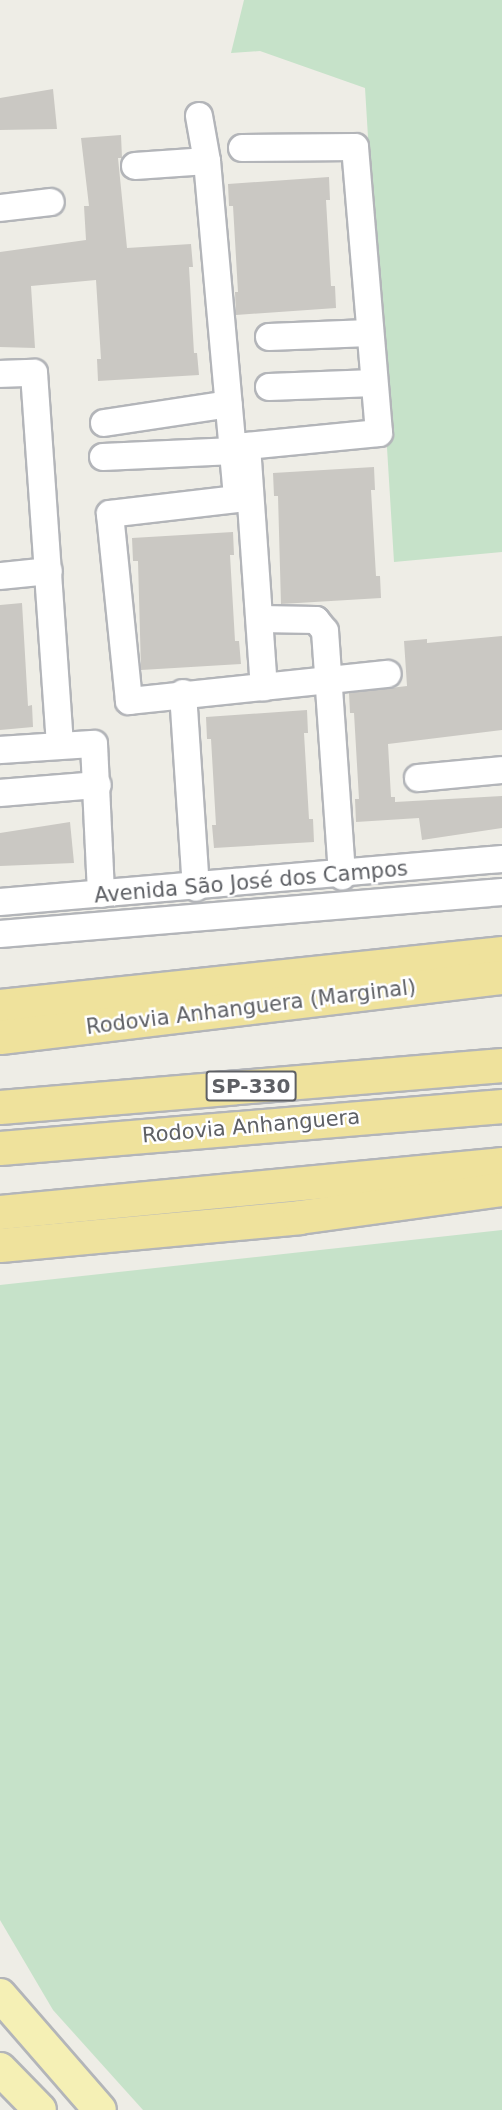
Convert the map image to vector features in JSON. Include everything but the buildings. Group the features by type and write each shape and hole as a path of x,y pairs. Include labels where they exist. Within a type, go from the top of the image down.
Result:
{"highway":[{"path":"0,1006 502,953"},
{"name":"Rodovia Anhanguera (Marginal)","path":"0,1037 502,977"},
{"name":"Rodovia Anhanguera","path":"0,1107 502,1065"},
{"name":"Rodovia Anhanguera","path":"0,1148 502,1106"},
{"path":"0,1212 502,1164"},
{"path":"0,1245 299,1217 502,1189"}],"main road":[{"path":"0,1995 100,2110"},
{"path":"0,2068 40,2110"}],"street":[{"path":"199,116 207,161 237,499 110,514 129,700 388,674"},
{"path":"242,148 355,147 379,433 247,446 264,687"},
{"path":"135,166 207,161"},
{"path":"0,208 51,202"},
{"path":"268,337 369,333"},
{"path":"0,374 34,373 60,745"},
{"path":"269,387 374,383"},
{"path":"104,423 229,404"},
{"path":"102,457 234,451"},
{"path":"0,576 49,572"},
{"path":"260,620 316,620 322,624 329,679 342,876"},
{"path":"183,693 196,888"},
{"path":"0,750 94,744 98,785 101,894"},
{"path":"418,778 502,770"},
{"path":"0,793 98,785"},
{"name":"Avenida São José dos Campos","path":"0,902 342,876 502,859"},
{"name":"Avenida São José dos Campos","path":"0,934 502,892"}],"green space":[{"path":"244,0 502,0 502,552 394,562 365,88 260,51 231,53"},
{"path":"502,1230 502,2110 143,2110 53,2010 0,1920 0,1285"}]}
